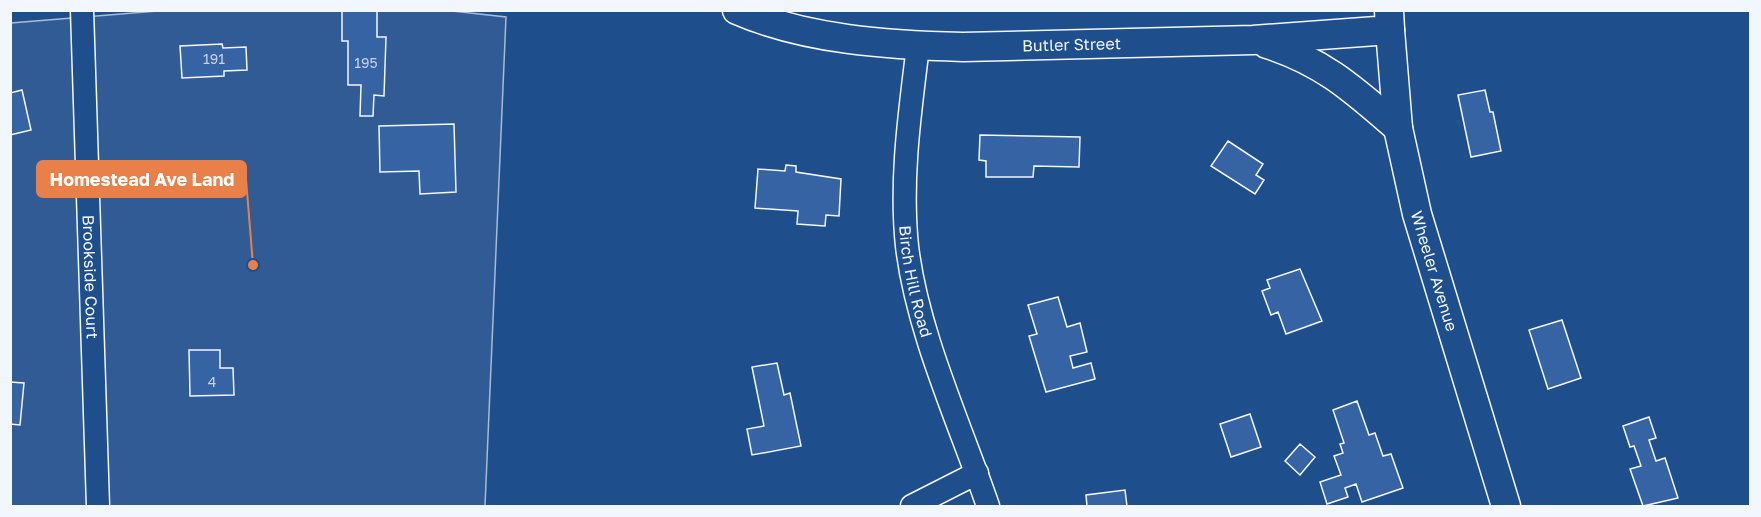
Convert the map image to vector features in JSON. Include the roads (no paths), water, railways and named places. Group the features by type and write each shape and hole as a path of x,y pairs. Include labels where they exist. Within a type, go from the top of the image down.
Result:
{"street":[{"name":"Brookside Court","path":"82,10 98,507"},
{"name":"Butler Street","path":"737,10 792,27 835,36 918,46 963,47 1253,40 1389,20"},
{"name":"Wheeler Avenue","path":"1389,20 1398,128 1417,214 1506,507"},
{"path":"1253,40 1298,54 1340,79 1398,128"},
{"name":"Birch Hill Road","path":"918,46 906,158 907,249 926,334 988,507"},
{"path":"912,507 976,474"}],"place":[{"name":"Homestead Ave Land","path":"253,265"}]}
